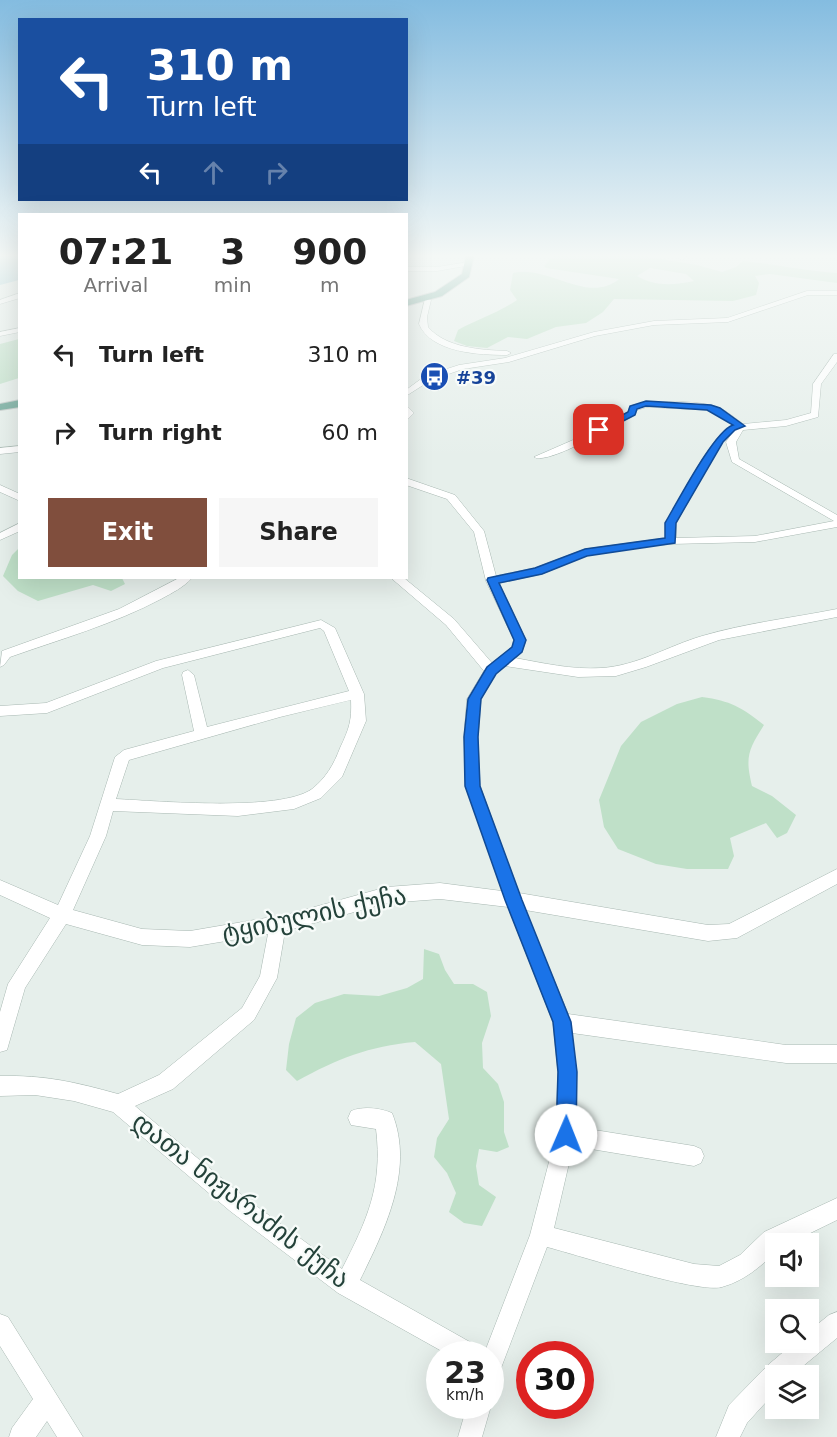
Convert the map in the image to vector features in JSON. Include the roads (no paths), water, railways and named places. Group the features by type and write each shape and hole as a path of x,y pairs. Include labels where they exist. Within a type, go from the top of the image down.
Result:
{"main road":[{"path":"0,406 18,403"}],"street":[{"path":"423,323 423,326 429,333 462,348 489,353 534,353"},
{"path":"408,380 428,378 462,367 534,353 594,334 649,323"},
{"path":"0,334 18,330"},
{"path":"671,541 670,523 719,440 732,428 786,423 815,415 818,384 837,356"},
{"path":"408,393 428,378"},
{"path":"539,457 583,439 632,413 633,408 646,404 707,407 717,410 740,426"},
{"path":"740,426 740,430 731,442 735,460 837,519"},
{"path":"0,452 18,449"},
{"path":"408,482 451,497 479,531 492,580 520,640 518,649 497,666 474,699 471,737 473,786 513,900 562,1022 567,1072 566,1135 541,1235 501,1341"},
{"path":"0,488 18,497"},
{"path":"492,580 538,571 585,552 671,541 755,538 837,525"},
{"path":"0,537 18,527"},
{"path":"2,655 116,614 184,579"},
{"path":"398,579 450,622 497,666 568,672 603,673 634,667 671,650 706,639 837,613"},
{"path":"0,711 47,708 160,664 321,624 329,628 357,694 359,721 337,773 316,794 294,802 238,810 109,805"},
{"path":"188,675 202,735"},
{"path":"0,1043 17,984 62,915 98,836 109,805 120,761 124,756 280,712 357,694"},
{"name":"ტყიბულის ქუჩა","path":"0,886 62,915 142,937 190,939 278,924 387,895 440,891 513,900 708,933 731,932 837,876"},
{"path":"118,1104 166,1082 248,1014 268,978 278,924"},
{"path":"562,1022 786,1054 837,1054"},
{"name":"დათა ნიჟარაძის ქუჩა","path":"0,1086 35,1085 74,1090 118,1104 237,1204 345,1285 446,1341"},
{"path":"345,1285 382,1211 390,1177 385,1120 358,1118"},
{"path":"566,1135 694,1156"},
{"path":"541,1235 694,1275 720,1277 748,1263 772,1240 837,1209"},
{"path":"728,1437 738,1414 776,1373 837,1323"},
{"path":"0,1325 71,1437"},
{"path":"21,1437 47,1401"},
{"path":"470,1437 475,1419"}],"place":[{"name":"#39","path":"435,377"}]}
